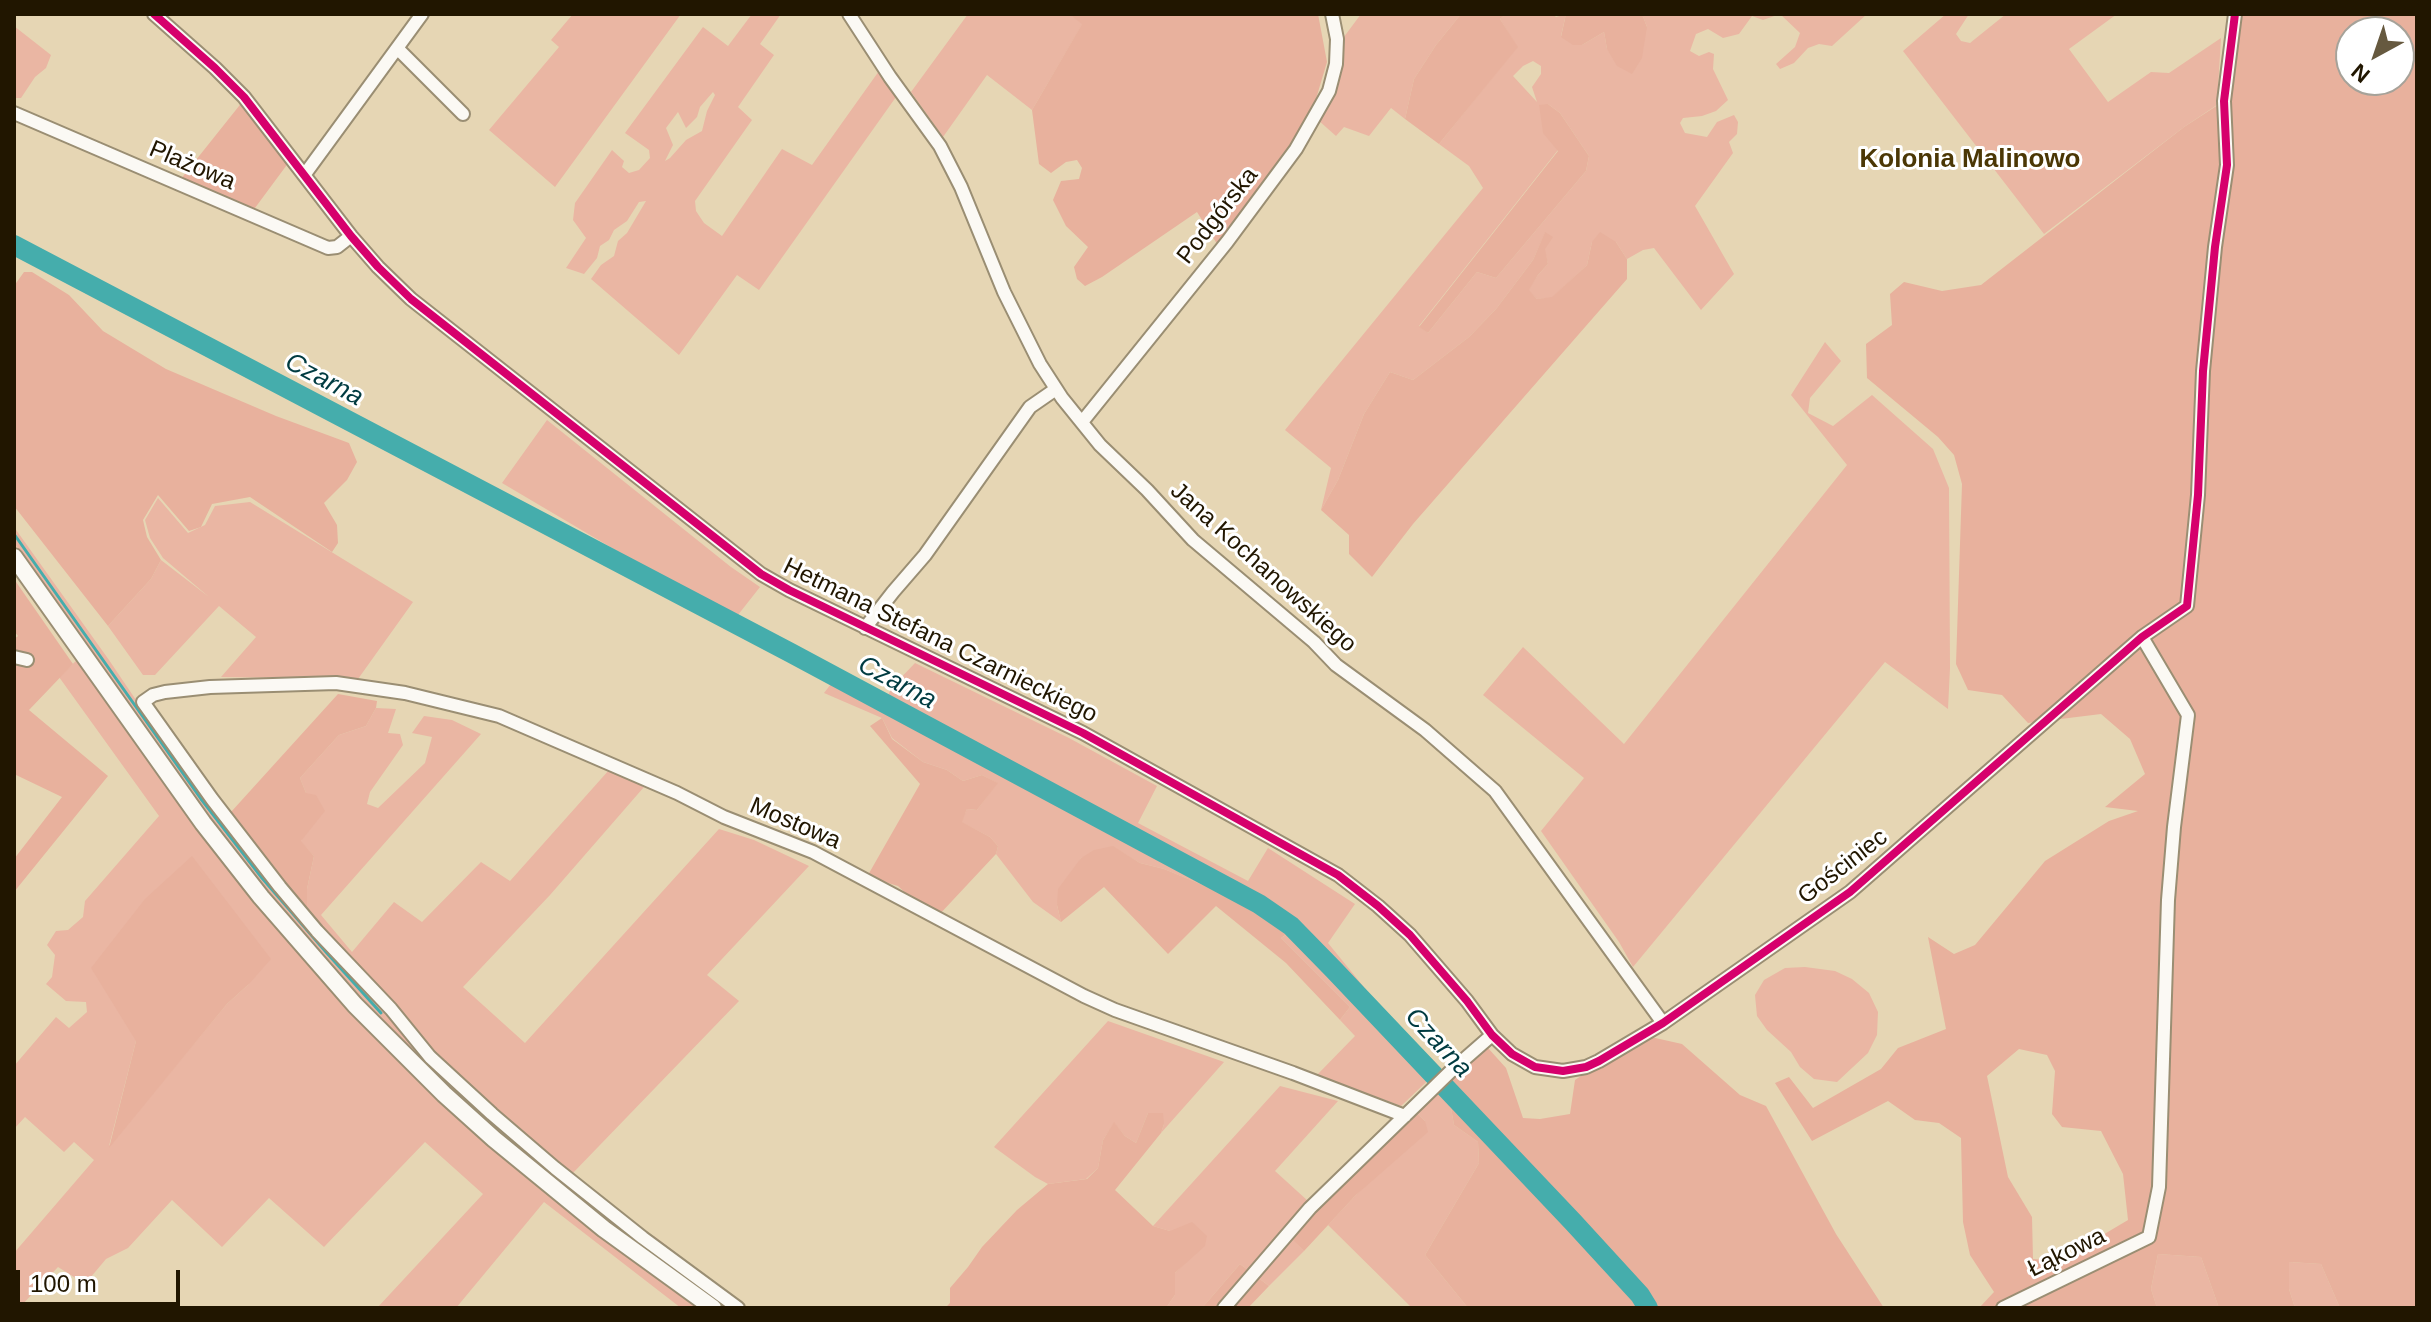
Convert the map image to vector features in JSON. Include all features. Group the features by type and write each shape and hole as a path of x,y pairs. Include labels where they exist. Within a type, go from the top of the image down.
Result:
{"main road":[{"path":"14,557 203,823 261,897 355,1005 494,1139 604,1229 713,1308"}],"street":[{"name":"Hetmana Stefana Czarnieckiego","path":"154,14 244,97 351,236 411,299 761,574 1083,733 1338,875 1410,935 1492,1035"},
{"path":"305,174 422,14"},
{"name":"Jana Kochanowskiego","path":"849,14 940,146 961,187 1004,292 1040,364 1100,445 1193,540 1314,642 1336,665 1425,730 1495,791 1663,1023"},
{"name":"Podgórska","path":"1082,422 1227,242 1296,149 1329,91 1336,64 1337,39 1332,14"},
{"name":"Gościniec","path":"1492,1035 1524,1062 1544,1070 1563,1071 1599,1061 1663,1023 1850,892 2142,637 2187,606 2198,495 2203,371 2215,247 2227,165 2224,101 2235,14"},
{"path":"398,49 463,114"},
{"name":"Plażowa","path":"14,113 328,248 337,247 351,236"},
{"path":"865,628 925,555 1030,407 1056,389"},
{"name":"Łąkowa","path":"2003,1308 2149,1237 2159,1187 2168,900 2188,715 2142,637"},
{"name":"Mostowa","path":"738,1308 555,1168 430,1057 391,1009 280,887 143,702 165,692 210,687 336,683 405,693 499,716 677,793 724,817 813,852 1115,1010 1405,1116"},
{"path":"1224,1308 1310,1208 1492,1035"}],"shaded area":[{"path":"573,14 681,14 555,187 489,130 559,47 551,40"},
{"path":"752,14 781,14 760,44 774,55 738,107 752,120 695,201 696,211 704,223 722,236 782,149 812,165 879,71 896,97 759,290 737,275 679,355 591,279 601,265 614,256 618,241 627,233 646,201 639,202 627,221 600,246 597,258 584,274 566,268 586,238 573,220 575,203 612,150 624,161 622,167 629,173 639,170 650,158 649,150 625,133 703,27 728,46","holes":["713,92 715,95 702,131 686,140 665,161 673,145 666,128 678,112 686,128"]},
{"path":"968,14 1069,14 1083,23 1032,110 987,75 943,137 911,92"},
{"path":"1069,14 1318,14 1327,62 1310,119 1219,247 1197,212 1102,277 1085,286 1077,279 1074,267 1088,247 1066,226 1053,200 1061,181 1079,179 1082,168 1077,160 1066,162 1051,173 1039,164 1032,110 1082,24"},
{"path":"1361,14 1461,14 1414,79 1405,119 1391,108 1369,136 1344,127 1336,136 1318,120 1335,49"},
{"path":"1461,14 1506,14 1500,19 1518,47 1439,144 1405,119 1414,79"},
{"path":"1506,14 1553,14 1556,17 1566,14 1561,36 1582,45 1604,32 1607,49 1647,27 1642,14 1780,14 1763,20 1752,16 1739,34 1723,38 1708,29 1696,34 1690,51 1699,56 1709,52 1714,54 1713,69 1728,100 1716,111 1683,118 1680,123 1685,133 1707,137 1717,122 1734,115 1738,122 1737,134 1729,142 1733,153 1695,206 1734,274 1701,310 1654,248 1627,259 1616,242 1592,242 1587,265 1552,298 1537,299 1528,290 1548,264 1544,249 1545,233 1533,260 1496,309 1469,337 1413,380 1390,372 1364,414 1338,480 1321,510 1331,468 1285,430 1483,188 1469,166 1439,144 1517,47 1500,19","holes":["1533,61 1541,66 1541,74 1532,87 1537,102 1513,76","1548,104 1560,113 1589,156 1586,171 1496,278 1477,272 1428,333 1419,326 1558,150"]},
{"path":"1566,14 1642,14 1647,27 1642,58 1632,74 1617,66 1607,49 1604,32 1582,45 1573,45 1561,37"},
{"path":"1780,14 1867,14 1832,46 1819,44 1808,48 1794,63 1780,69 1776,64 1795,47 1800,33"},
{"path":"1946,14 1969,14 1956,34 1961,41 1970,43 2006,14 2117,14 2069,49 2108,102 2151,72 2169,73 2221,38 2217,105 2044,234 1903,51"},
{"path":"2234,14 2417,14 2417,1308 2340,1308 2321,1264 2289,1262 2289,1289 2295,1308 2219,1308 2201,1257 2158,1254 2151,1289 2157,1308 1979,1308 1994,1292 1970,1255 1963,1222 1961,1138 1939,1123 1915,1120 1888,1101 1812,1141 1775,1083 1789,1077 1813,1108 1881,1069 1898,1048 1946,1029 1928,937 1954,954 1975,945 2045,861 2109,821 2138,811 2105,807 2145,774 2130,739 2101,714 2028,723 2002,695 1968,690 1956,664 1962,484 1954,455 1938,437 1867,378 1866,344 1892,325 1890,294 1904,282 1942,291 1981,285 2184,127 2224,101","holes":["2019,1049 2047,1055 2055,1071 2052,1114 2062,1127 2101,1131 2123,1174 2128,1220 2059,1261 2033,1259 2032,1217 2008,1177 1987,1076"]},
{"path":"14,26 51,55 46,68 35,77 21,98 14,98"},
{"path":"243,101 289,162 252,212 180,180"},
{"path":"1548,104 1560,113 1589,156 1586,171 1496,278 1477,272 1428,333 1419,327 1558,151 1543,133 1539,105"},
{"path":"1545,232 1553,237 1545,249 1548,264 1529,290 1537,299 1552,297 1587,265 1592,242 1600,232 1616,242 1627,259 1627,279 1413,524 1372,577 1349,554 1349,535 1321,510 1338,480 1364,414 1390,372 1413,380 1469,337 1496,309 1533,260"},
{"path":"24,272 32,272 69,295 103,331 166,369 349,443 357,462 347,480 324,503 337,525 338,543 332,552 250,497 212,504 201,527 189,531 158,495 143,520 147,537 161,560 151,579 108,626 14,506 14,286"},
{"path":"1825,342 1841,361 1810,398 1808,413 1833,426 1872,395 1933,449 1949,488 1948,709 1885,662 1633,967 1619,942 1541,831 1584,778 1483,695 1523,647 1624,744 1847,465 1791,395"},
{"path":"547,420 760,587 734,620 502,483"},
{"path":"158,498 188,533 205,525 215,506 250,502 413,602 358,679 221,677 256,637 219,606 155,675 143,675 108,626 151,579 161,560 209,597 163,558 150,538 145,520"},
{"path":"14,527 169,749 198,771 306,907 314,856 301,842 306,793 300,778 339,735 366,726 376,708 396,709 388,733 400,734 403,745 370,792 367,804 378,808 425,763 432,737 412,733 424,716 452,720 481,734 321,915 352,952 394,902 422,922 481,862 510,881 609,770 644,787 550,895 463,987 525,1043 719,829 754,840 809,866 707,975 739,1001 571,1175 645,1235 654,1236 688,1262 692,1269 748,1308 725,1308 646,1252 465,1106 386,1030 234,855 14,543"},
{"path":"14,579 73,664 29,710 108,776 14,892 14,859 62,797 14,774 14,639 18,636 14,631"},
{"path":"78,659 218,855 266,915 356,1016 481,1137 549,1195 702,1308 681,1308 544,1202 456,1308 377,1308 483,1194 425,1142 324,1247 269,1198 222,1247 172,1200 128,1248 106,1259 85,1284 58,1267 19,1308 14,1308 14,1253 94,1160 74,1142 64,1152 25,1117 14,1129 14,1066 56,1017 69,1028 87,1012 86,1002 66,1001 46,984 52,977 55,955 47,945 56,931 68,930 83,917 85,901 159,816 59,677","holes":["249,984 227,1004 109,1146 136,1041"]},
{"path":"915,663 1069,738 1157,786 1138,823 1248,881 1268,848 1355,904 1328,943 1377,1003 1441,1068 1401,1106 1317,1075 1355,1036 1340,1020 1350,1007 1281,938 1286,935 1230,896 1164,869 1140,863 1113,847 1081,858 1057,905 1061,922 1033,902 996,854 998,846 990,837 961,822 967,809 977,810 997,783 982,775 963,781 947,770 923,762 892,738 882,718 824,693 834,680 1128,838 1132,832 885,701 892,687"},
{"path":"338,694 377,701 376,708 366,726 339,735 300,778 306,793 316,795 325,811 301,841 314,856 307,889 307,908 231,812"},
{"path":"882,718 892,739 923,762 947,770 963,781 982,775 998,783 977,810 967,809 962,822 990,837 998,846 996,854 938,916 917,904 898,886 868,875 920,784 870,726"},
{"path":"1113,846 1140,863 1164,869 1230,896 1287,934 1281,938 1350,1007 1340,1020 1286,963 1216,906 1168,954 1104,887 1061,922 1057,905 1058,889 1081,858 1094,850"},
{"path":"192,856 271,959 227,1004 109,1148 136,1041 91,968 145,899"},
{"path":"1785,968 1835,971 1852,979 1869,993 1878,1012 1877,1035 1868,1053 1837,1082 1814,1079 1757,1016 1755,995 1764,980"},
{"path":"1108,1021 1224,1062 1161,1133 1164,1124 1148,1113 1136,1143 1114,1123 1103,1140 1098,1168 1086,1179 1048,1184 994,1147"},
{"path":"1642,1035 1682,1044 1740,1095 1766,1106 1836,1234 1884,1308 1468,1308 1425,1255 1479,1163 1478,1142 1454,1125 1447,1084 1488,1048 1506,1068 1523,1118 1540,1119 1570,1114 1575,1080"},
{"path":"1447,1084 1454,1125 1478,1142 1479,1163 1425,1255 1468,1308 1412,1308 1328,1225 1425,1121 1417,1113"},
{"path":"1280,1086 1338,1101 1275,1171 1308,1201 1284,1230 1304,1251 1269,1286 1240,1264 1202,1308 1166,1308 1175,1295 1175,1273 1187,1261 1170,1231 1153,1226"},
{"path":"1148,1113 1163,1113 1161,1133 1115,1190 1153,1226 1170,1231 1192,1222 1207,1236 1205,1246 1175,1273 1175,1295 1166,1308 945,1308 950,1303 950,1288 982,1247 1017,1210 1048,1184 1087,1179 1098,1168 1103,1140 1114,1122 1125,1136 1136,1143"},
{"path":"1417,1113 1425,1121 1428,1132 1356,1195 1304,1251 1292,1239 1343,1181"},
{"path":"2158,1254 2201,1257 2219,1308 2157,1308 2151,1289"},
{"path":"2289,1262 2321,1264 2340,1308 2295,1308 2289,1289"},
{"path":"1240,1264 1269,1286 1248,1308 1202,1308"}],"waterway":[{"name":"Czarna","path":"14,245 791,653 1259,904 1291,926 1334,970 1573,1222 1640,1295 1648,1308"},
{"path":"14,534 201,799 262,878 381,1013"}],"cycle path":[{"path":"154,14 244,97 351,236 411,299 761,574 1083,733 1338,875 1410,935 1492,1035 1512,1054 1535,1067 1563,1071 1599,1061 1663,1023 1850,892 2142,637 2187,606 2198,495 2203,371 2215,247 2227,165 2224,101 2235,14"}],"district":[{"name":"Kolonia Malinowo","path":"1970,160"}]}
